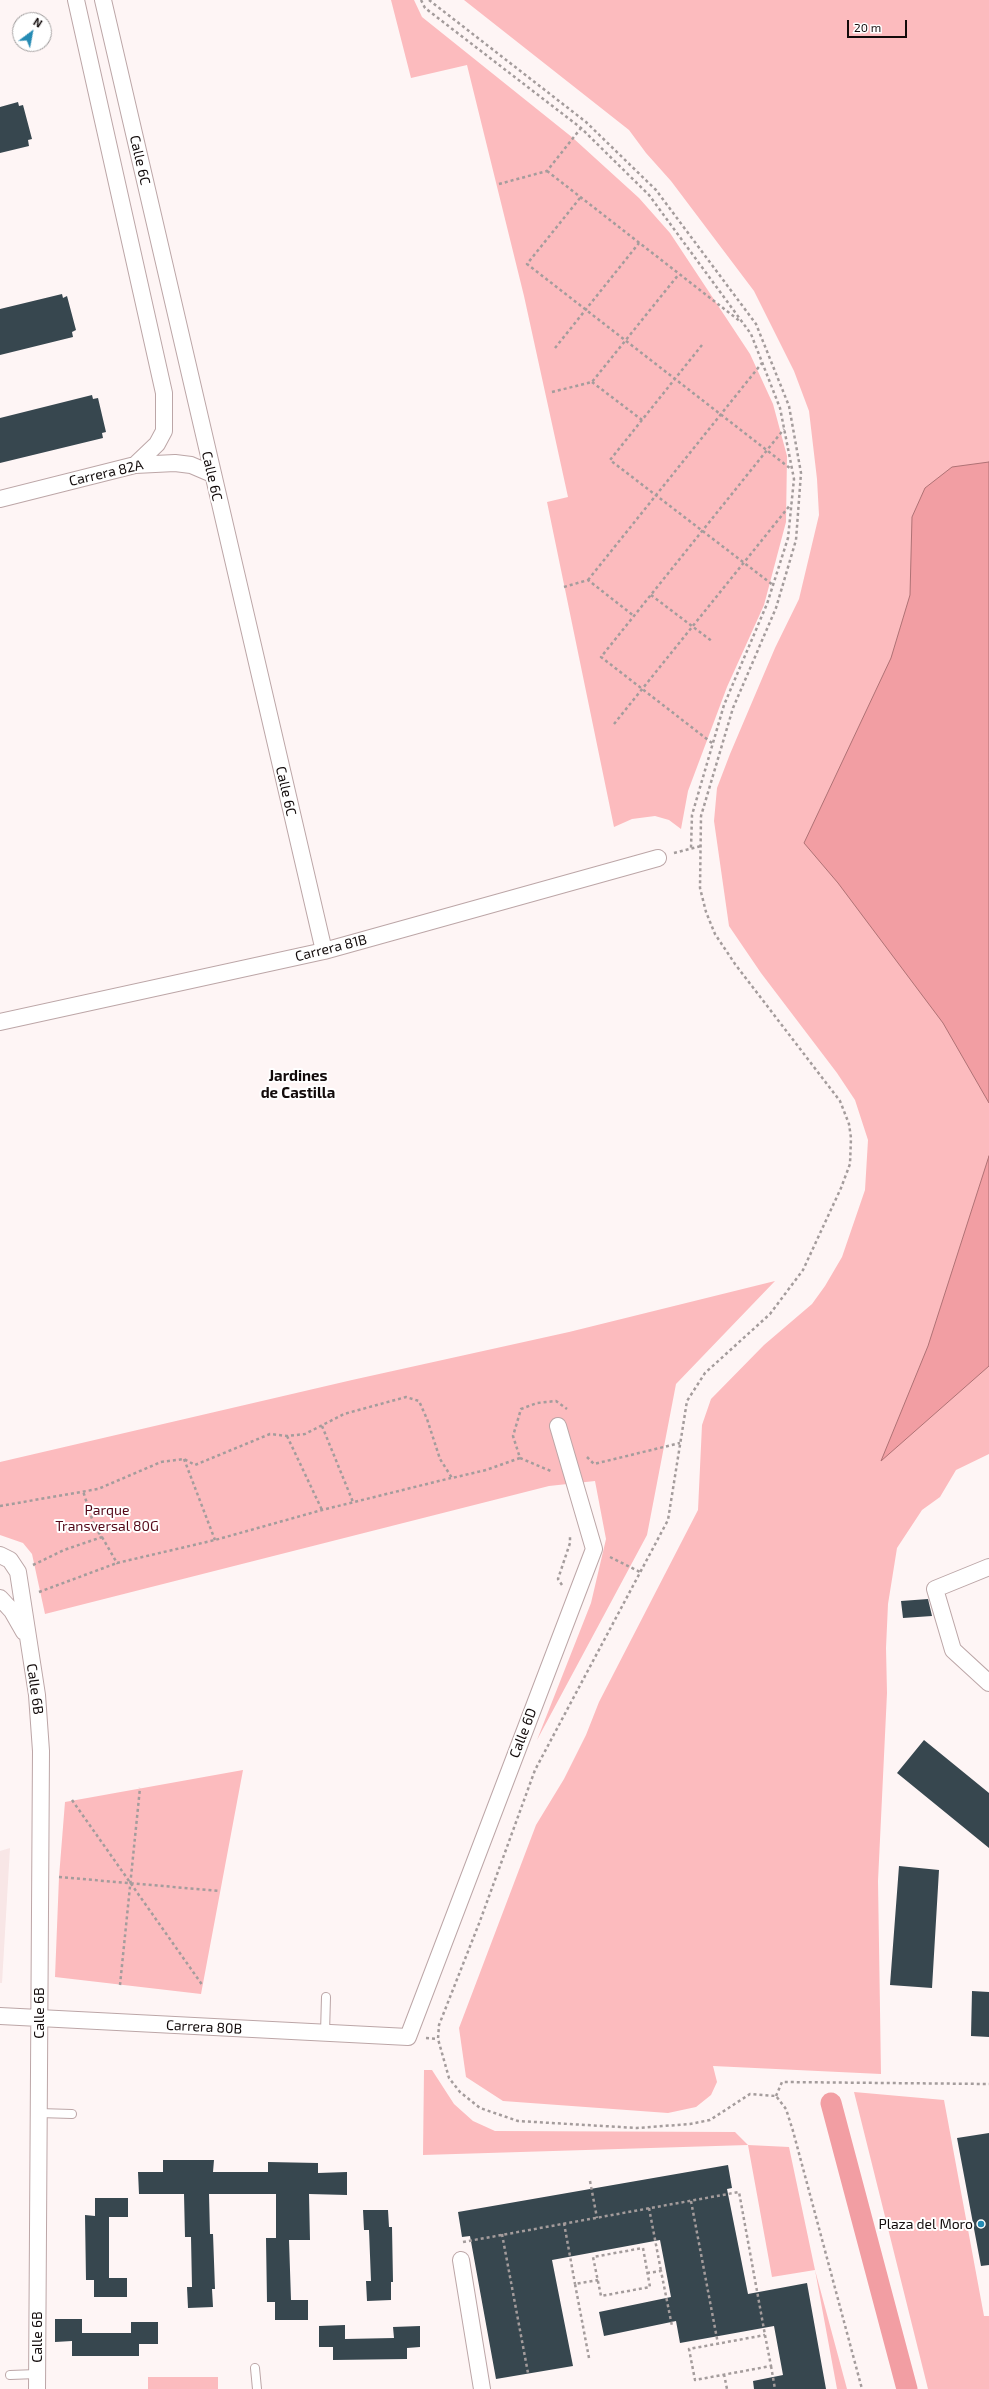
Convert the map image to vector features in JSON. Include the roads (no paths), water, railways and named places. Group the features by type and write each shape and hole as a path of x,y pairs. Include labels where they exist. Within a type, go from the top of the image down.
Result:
{"street":[{"name":"Calle 6C","path":"76,0 164,393 164,431 157,444 135,465"},
{"name":"Calle 6C","path":"103,0 324,951"},
{"name":"Carrera 82A","path":"0,499 135,465 175,462 191,465 212,474"},
{"name":"Carrera 81B","path":"0,1022 324,951 658,858"},
{"name":"Calle 6D","path":"408,2037 594,1548 558,1426"},
{"name":"Calle 6B","path":"0,1555 10,1560 18,1572 37,1695 41,1752 37,2382"},
{"path":"988,1572 935,1589 953,1650 989,1683"},
{"path":"0,1598 12,1611 27,1637"},
{"name":"Carrera 80B","path":"0,2016 408,2037"},
{"path":"461,2260 482,2389"}],"lane":[{"path":"325,2033 326,1997"},
{"path":"39,2113 72,2114"},
{"path":"255,2368 257,2389"},
{"path":"10,2375 37,2382"}],"waterway":[{"path":"831,2103 907,2389"}],"place":[{"name":"Plaza del Moro","path":"981,2224"}],"district":[{"name":"Jardines de Castilla","path":"298,1084"}],"park label":[{"name":"Parque Transversal 80G","path":"107,1518"}]}
